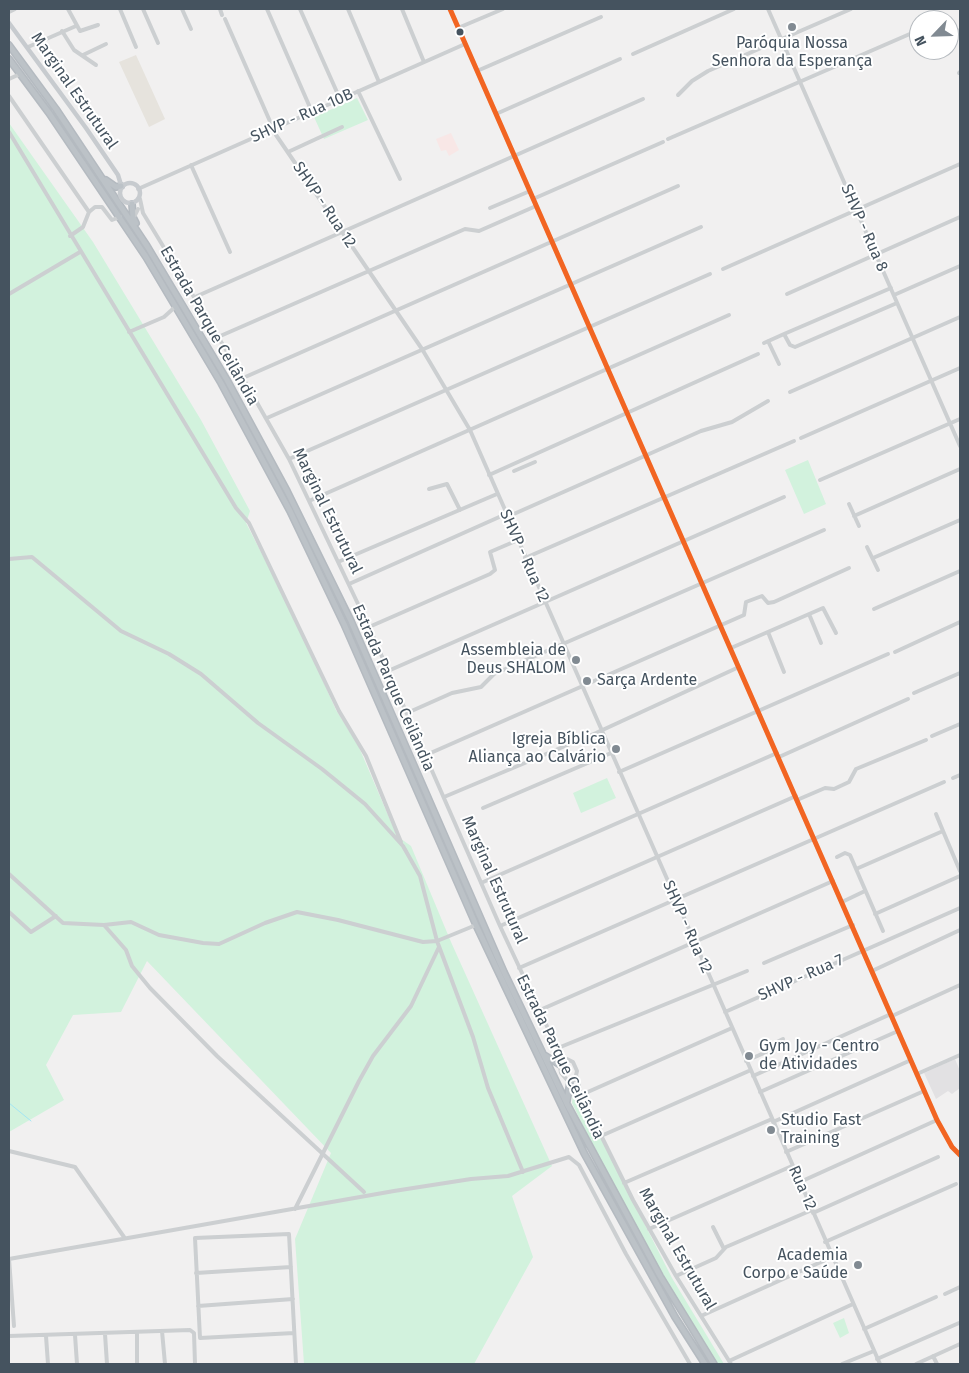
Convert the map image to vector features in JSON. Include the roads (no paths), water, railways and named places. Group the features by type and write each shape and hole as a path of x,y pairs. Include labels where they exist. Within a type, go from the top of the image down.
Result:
{"highway":[{"name":"Estrada Parque Ceilândia","path":"9,45 96,167 147,246 227,380 315,547 351,621 500,963 567,1104 660,1276 714,1364"},
{"name":"Estrada Parque Ceilândia","path":"9,59 49,112 120,217 176,307 221,383 290,512 344,624 476,926 584,1153 670,1309 705,1364"},
{"path":"96,167 110,184 116,187 121,186"},
{"path":"132,204 133,219 145,238 147,246"},
{"path":"542,1050 546,1057 560,1064"},
{"path":"567,1104 571,1082"}],"main road":[{"name":"Marginal Estrutural","path":"9,23 28,47 118,176 121,186"},
{"name":"Marginal Estrutural","path":"118,176 126,182"},
{"path":"126,182 138,189 140,199 132,204 121,197 121,186 126,182"}],"street":[{"path":"9,12 15,9"},
{"path":"68,9 81,32 98,25"},
{"path":"120,9 136,47"},
{"path":"143,9 158,43"},
{"path":"182,9 191,29"},
{"name":"SHVP - Rua 12","path":"220,9 273,128 422,349 470,430 725,1012"},
{"path":"268,9 312,112"},
{"path":"300,9 340,99"},
{"path":"348,9 379,82"},
{"path":"402,9 424,62"},
{"path":"450,9 853,925 924,1091 950,1144 960,1155"},
{"path":"458,28 503,9"},
{"path":"633,54 734,9"},
{"name":"SHVP - Rua 8","path":"768,9 960,446"},
{"path":"678,95 697,77 851,9"},
{"path":"477,71 601,17"},
{"path":"28,47 76,26"},
{"path":"62,31 74,50 96,65"},
{"path":"668,139 909,34"},
{"path":"83,55 106,44"},
{"name":"SHVP - Rua 10B","path":"138,189 465,44"},
{"path":"496,114 620,59"},
{"path":"9,79 20,74"},
{"path":"358,91 400,179"},
{"path":"9,96 89,212"},
{"path":"195,297 643,99"},
{"path":"288,152 342,127"},
{"path":"9,132 70,236 236,508 250,523 339,711 366,756 403,846 420,876 439,947 473,1037 488,1088 522,1172"},
{"path":"533,199 663,142"},
{"path":"723,268 960,164"},
{"path":"191,165 230,252"},
{"path":"243,378 678,186"},
{"path":"490,208 530,191"},
{"name":"Marginal Estrutural","path":"140,199 143,213"},
{"name":"Marginal Estrutural","path":"132,204 143,213 195,297 267,418 289,460 349,584 500,926 559,1051 575,1065 578,1090"},
{"path":"218,337 465,229 479,231 536,206"},
{"path":"70,236 83,227 89,212 95,208 102,207 112,220 120,217"},
{"path":"133,219 138,209"},
{"path":"787,294 960,217"},
{"path":"267,418 701,227"},
{"path":"9,294 80,252"},
{"path":"894,295 960,266"},
{"path":"289,460 710,274"},
{"path":"779,364 766,342 891,288"},
{"path":"784,334 790,345 795,347 897,303"},
{"path":"129,332 164,317 176,307"},
{"path":"309,501 729,315"},
{"path":"790,392 960,317"},
{"path":"489,475 758,354"},
{"path":"801,438 960,368"},
{"path":"349,584 646,455 703,431 732,422 768,402"},
{"path":"820,480 960,419"},
{"path":"526,558 794,441"},
{"path":"514,471 533,463 529,457"},
{"path":"854,516 960,469"},
{"path":"429,489 447,484 460,510"},
{"path":"338,562 497,494"},
{"path":"388,671 784,496"},
{"path":"849,504 859,526"},
{"path":"873,558 960,520"},
{"path":"407,713 452,693 481,688 492,676 824,530"},
{"path":"369,628 493,572 495,569 490,552 518,540"},
{"path":"868,547 878,570"},
{"path":"9,559 32,557 121,631 168,654 202,674 258,723 322,769 365,804 403,846"},
{"path":"426,755 745,614 744,605 746,602 762,596 768,603 774,602 849,568"},
{"path":"874,610 960,571"},
{"path":"730,648 808,614 825,609 836,634"},
{"path":"808,614 821,643"},
{"path":"895,652 960,622"},
{"path":"768,632 784,672"},
{"path":"619,772 888,654"},
{"path":"444,797 601,730 738,667"},
{"path":"914,693 960,673"},
{"path":"481,883 908,699"},
{"path":"932,736 960,724"},
{"path":"500,926 796,798 822,789 834,789 849,782 856,770 926,740"},
{"path":"484,808 610,753"},
{"path":"953,778 960,775"},
{"path":"520,968 944,782"},
{"path":"936,814 960,871"},
{"path":"856,869 943,831"},
{"path":"837,857 848,854 883,932"},
{"path":"9,874 65,924 104,925 131,922 159,935 219,944 265,922 297,912 338,920 423,942 437,941 476,926"},
{"path":"875,914 960,876"},
{"path":"540,1010 833,881"},
{"path":"842,902 866,891"},
{"name":"SHVP - Rua 7","path":"725,1012 960,908"},
{"path":"9,912 31,932 56,916"},
{"path":"104,925 126,950 132,966 150,988 217,1056 364,1192"},
{"path":"764,963 853,925"},
{"path":"872,971 960,930"},
{"path":"295,1209 374,1056 399,1025 411,1006 426,970 439,947"},
{"path":"546,1057 552,1057 559,1051 747,971"},
{"path":"753,1076 960,985"},
{"name":"Rua 12","path":"725,1012 880,1364"},
{"path":"581,1095 732,1028"},
{"path":"760,1092 898,1031"},
{"path":"746,1061 774,1049 777,1042 783,1039"},
{"name":"Marginal Estrutural","path":"559,1051 564,1077 571,1082 581,1095 649,1229 730,1363"},
{"path":"917,1074 960,1055"},
{"path":"560,1064 568,1060"},
{"path":"624,1183 911,1060"},
{"path":"601,1136 750,1070"},
{"path":"571,1082 577,1077"},
{"path":"567,1098 571,1090 578,1090"},
{"path":"786,1152 924,1091"},
{"path":"800,1182 937,1120"},
{"path":"9,1151 75,1167 124,1237"},
{"path":"14,1326 9,1259 124,1237 394,1191 522,1172 569,1157 573,1158 584,1153"},
{"path":"676,1276 716,1258 724,1249 938,1156"},
{"path":"573,1158 690,1364"},
{"path":"649,1229 792,1166"},
{"path":"825,1242 956,1184"},
{"path":"713,1227 724,1249"},
{"path":"294,1333 200,1338 195,1238 289,1234 296,1364"},
{"path":"701,1316 832,1257"},
{"path":"196,1272 291,1267"},
{"path":"945,1294 960,1287"},
{"path":"864,1329 936,1297"},
{"path":"198,1306 293,1299"},
{"path":"730,1363 853,1304"},
{"path":"877,1359 959,1323"},
{"path":"162,1331 165,1364"},
{"path":"9,1336 192,1331 196,1364"},
{"path":"137,1333 137,1364"},
{"path":"105,1334 107,1364"},
{"path":"75,1335 77,1364"},
{"path":"46,1336 48,1364"},
{"path":"916,1364 960,1344"},
{"path":"842,1364 874,1351"},
{"path":"934,1356 937,1364"}],"waterway":[{"path":"9,1103 31,1121"}],"place":[{"name":"Paróquia Nossa Senhora da Esperança","path":"792,27"},
{"name":"Assembleia de Deus SHALOM","path":"576,660"},
{"name":"Sarça Ardente","path":"587,681"},
{"name":"Igreja Bíblica Aliança ao Calvário","path":"616,749"},
{"name":"Gym Joy - Centro de Atividades","path":"749,1056"},
{"name":"Studio Fast Training","path":"771,1130"},
{"name":"Academia Corpo e Saúde","path":"858,1265"}]}
